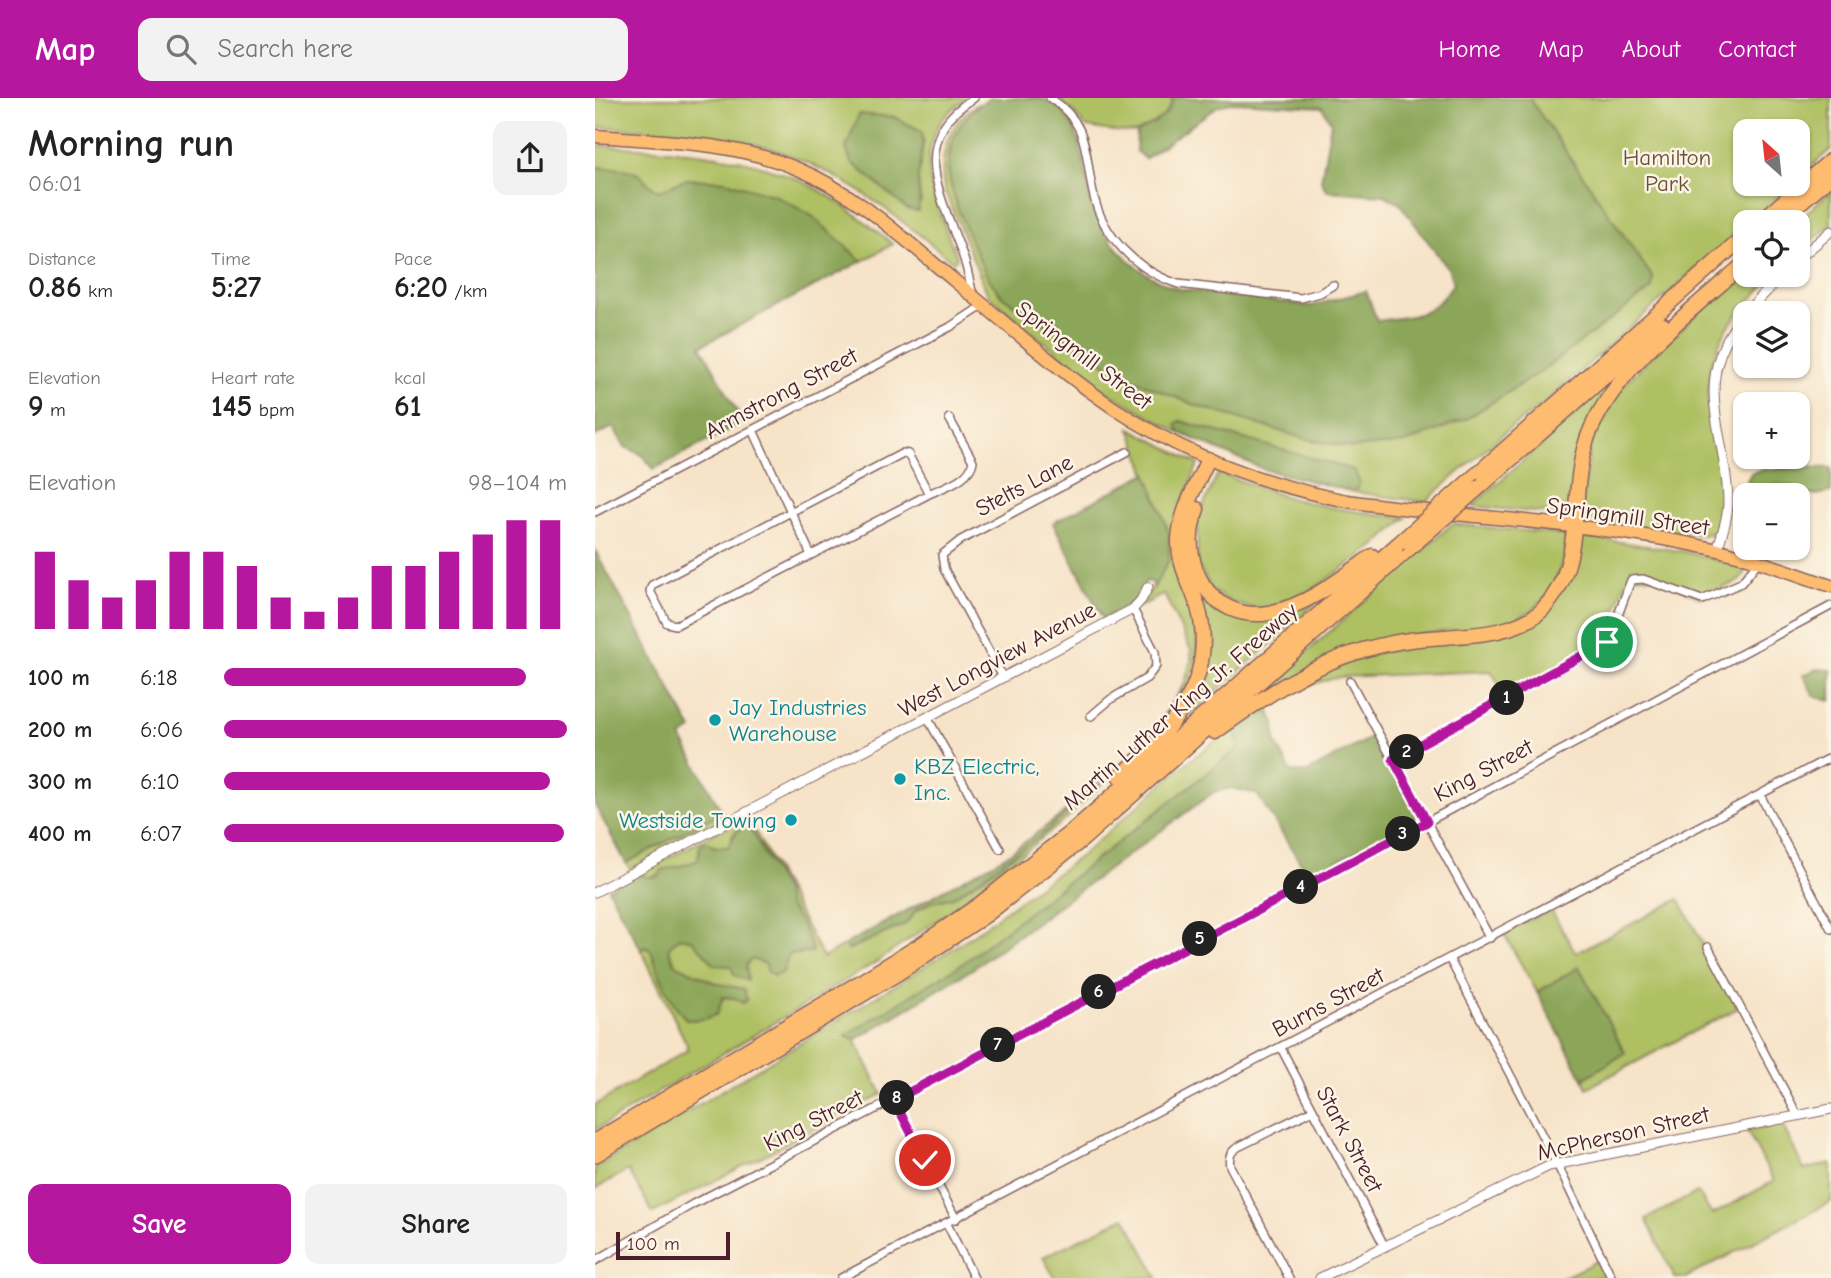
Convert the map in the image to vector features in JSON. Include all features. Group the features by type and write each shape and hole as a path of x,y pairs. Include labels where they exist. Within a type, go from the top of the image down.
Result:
{"highway":[{"path":"1774,210 1831,160"},
{"path":"1792,210 1831,176"},
{"path":"1802,210 1831,184"},
{"name":"Martin Luther King Jr. Freeway","path":"595,1141 922,944 980,904 1076,828 1392,544 1537,421 1733,247"},
{"name":"Martin Luther King Jr. Freeway","path":"595,1155 900,972 986,915 1050,865 1733,263"},
{"path":"1050,865 1080,849 1213,734 1263,698 1310,671 1342,657 1384,645 1501,630 1525,621 1539,612 1560,587 1568,564 1581,458 1591,429 1605,402 1642,358 1733,274"},
{"path":"1212,461 1195,514 1189,546 1193,566 1200,580 1214,597 1229,606 1257,614 1295,604 1392,544"},
{"path":"922,944 945,922 1047,842 1126,771 1165,733 1187,704 1197,677 1203,638 1198,606 1181,561 1179,537 1184,515 1212,461"}],"main road":[{"name":"Springmill Street","path":"595,136 725,147 763,156 800,170 863,206 1092,393 1153,431 1212,461 1285,486 1347,501 1642,536 1717,550 1831,586"}],"street":[{"path":"974,98 953,114 944,125 933,165 937,189 979,301"},
{"path":"1050,98 1079,126 1086,145 1097,209 1116,243 1139,264 1178,284 1301,298 1320,293 1333,285"},
{"path":"1810,249 1831,230"},
{"path":"1757,301 1771,287"},
{"name":"Armstrong Street","path":"595,512 950,327 979,301"},
{"path":"1717,550 1728,505 1714,408 1714,379 1724,346 1733,332"},
{"path":"929,494 906,452 652,585 650,591 667,623 676,625 929,494 967,474 972,468 970,456 949,418"},
{"path":"753,430 811,555"},
{"name":"Stelts Lane","path":"1003,677 944,569 943,555 961,540 1127,452"},
{"path":"1393,759 1599,648 1610,637 1631,580 1649,581 1702,600 1741,583 1758,562"},
{"name":"West Longview Avenue","path":"595,892 1133,608 1148,587"},
{"name":"King Street","path":"595,1261 693,1204 1427,822 1831,606"},
{"path":"1091,716 1111,699 1147,678 1156,666 1155,652 1133,608"},
{"path":"1350,681 1490,938"},
{"path":"927,717 1000,849"},
{"name":"Burns Street","path":"841,1278 1450,960 1831,757"},
{"path":"1760,795 1831,929"},
{"path":"1708,947 1798,1116"},
{"path":"1450,960 1557,1164 1612,1278"},
{"name":"Stark Street","path":"1281,1048 1385,1247"},
{"path":"894,1100 956,1219"},
{"name":"McPherson Street","path":"1320,1278 1541,1168 1831,1109"},
{"path":"1289,1278 1230,1166 1230,1157 1234,1149 1313,1110"},
{"path":"947,1224 974,1278"}],"green space":[{"path":"595,98 967,98 947,114 935,133 929,152 929,173 934,194 957,258 953,262 860,191 809,163 782,152 715,136 595,127","holes":["894,117 924,140 918,178 921,203"]},
{"path":"991,98 1039,98 1055,105 1066,115 1075,129 1095,212 1101,225 1128,260 1152,277 1179,289 1312,306 1366,291 1377,321 1412,316 1429,310 1453,284 1449,270 1400,204 1384,195 1327,191 1321,181 1331,122 1322,107 1234,102 1218,106 1145,159 1136,151 1137,132 1164,115 1173,98 1529,98 1653,278 1652,288 1547,367 1466,419 1405,443 1353,448 1306,439 1195,405 1124,376 1003,297 984,270 965,226 953,195 949,163 950,148 956,133 980,104"},
{"path":"1059,98 1173,98 1169,110 1156,124 1138,132 1127,133 1087,127"},
{"name":"Hamilton Park","path":"1529,98 1831,98 1831,149 1810,168 1810,119 1733,119 1733,196 1778,196 1763,210 1733,210 1733,237 1535,411 1510,428 1425,502 1354,492 1359,483 1254,442 1180,421 1177,424 1180,433 1098,387 988,295 944,189 944,151 959,119 979,103 961,125 950,146 948,171 1003,297 1125,376 1195,405 1306,439 1353,448 1466,419 1547,367 1652,288 1653,278"},
{"path":"859,114 894,117 922,131 918,211 907,209 851,162 846,148"},
{"path":"595,145 708,154 762,166 815,188 855,214 893,244 862,261 812,216 725,181 687,179 659,191 631,172 595,167"},
{"path":"595,167 631,171 659,191 687,179 725,181 776,196 812,216 862,261 701,346 743,422 654,469 641,454 625,447 613,427 595,436"},
{"path":"1831,191 1831,225 1810,242 1810,210"},
{"path":"1733,281 1733,287 1763,287 1749,301 1733,301 1733,321 1721,340 1712,364 1708,408 1723,489 1720,520 1714,533 1701,535 1579,518 1591,442 1620,389"},
{"path":"1609,384 1611,387 1572,479 1567,515 1472,506"},
{"path":"1180,421 1354,470 1360,483 1354,492 1263,469 1180,433 1176,424"},
{"path":"1130,428 1198,464 1178,517 1197,623 1195,671 1172,717 1066,819 949,912 878,961 595,1130 595,1105 689,1049 642,951 645,947 651,950 665,987 687,1020 717,1014 723,997 735,998 743,1003 715,983 675,964 668,948 679,937 691,939 715,965 731,966 747,980 746,965 751,959 784,967 789,954 803,954 801,923 788,905 785,892 753,833 741,827 732,836 728,847 700,846 698,860 695,862 651,877 639,873 747,816 823,958 846,944 847,950 905,924 916,910 932,902 953,897 988,875 1063,817 1146,742 1180,698 1191,661 1191,650 1164,594 1141,606 1169,560 1169,533"},
{"path":"1831,468 1831,492 1810,495 1810,483 1748,483 1751,473 1761,470"},
{"path":"1147,473 1169,533 1169,560 1154,587 1152,582 1146,581 1136,600 1103,619 1053,523"},
{"path":"1218,473 1293,499 1333,508 1406,518 1376,545 1314,589 1301,597 1260,610 1232,603 1212,590 1198,565 1197,520"},
{"path":"1452,524 1566,535 1565,554 1551,592 1530,612 1504,625 1404,636 1260,693"},
{"path":"1579,536 1687,552 1745,568 1745,574 1739,581 1700,598 1653,577 1634,577 1626,581 1607,635 1596,646 1506,696 1491,671 1340,677 1304,686 1267,706 1265,704 1296,684 1364,655 1536,621"},
{"path":"595,550 692,730 681,737 722,812 626,863 595,805"},
{"path":"1194,585 1241,616 1326,594 1182,722 1200,684"},
{"path":"1817,669 1831,670 1831,701 1814,696 1803,675"},
{"path":"1183,686 1173,709 1146,742 1041,836 953,897 932,902 916,910 906,924 847,950 846,944 1006,856 1060,816 1123,761 1155,728"},
{"path":"1265,704 1275,723 1275,741 1291,772 1308,772 1370,738 1376,740 1416,819 1309,876 1257,794 1232,788 1214,792 971,970 855,1040 845,1036 962,964 1239,748 1235,732"},
{"path":"1250,715 1239,738 1240,748 962,964 846,1036 855,1040 882,1094 653,1213 628,1170 595,1189 595,1168 970,937 1082,855 1184,765"},
{"path":"722,812 725,819 630,869 626,863"},
{"path":"746,825 785,892 788,905 801,923 812,952 789,954 783,973 773,976 767,971 766,964 751,959 746,965 748,981 734,975 731,966 715,965 691,939 679,937 668,948 675,964 715,983 744,989 747,1000 743,1003 735,998 723,997 717,1014 705,1019 687,1020 670,996 651,951 645,947 642,951 608,889 639,873 646,877 656,877 662,870 698,860 703,842 714,847 728,847 737,831"},
{"path":"1679,899 1738,1008 1587,1088 1583,1079 1625,1053 1579,968 1537,992 1503,932 1551,910 1576,953"},
{"path":"1579,967 1625,1053 1583,1079 1537,992"},
{"path":"1782,1124 1804,1170 1831,1163 1831,1202 1685,1278 1675,1278 1646,1219 1698,1192 1712,1215 1774,1181 1747,1131"},
{"path":"1125,1217 1158,1278 1055,1278 1043,1257"},
{"path":"1599,1260 1608,1278 1562,1278"}],"place":[{"name":"Jay Industries Warehouse","path":"715,720"},
{"name":"KBZ Electric, Inc.","path":"900,779"},
{"name":"Westside Towing","path":"791,820"}],"route":[{"path":"925,1160 894,1100 1427,822 1393,759 1607,642"}]}
